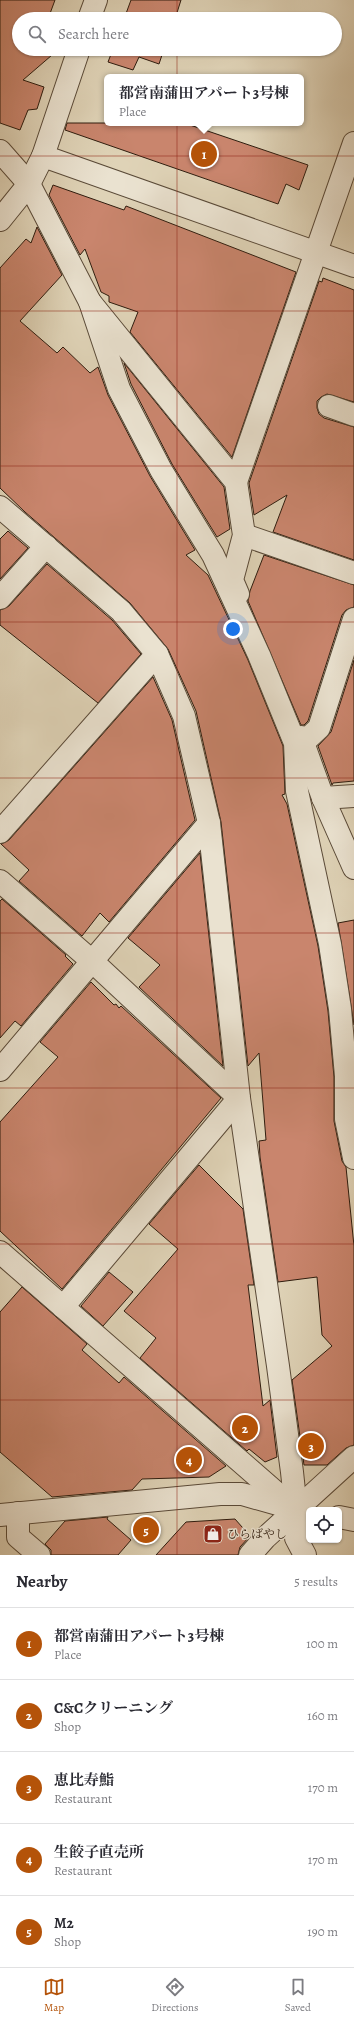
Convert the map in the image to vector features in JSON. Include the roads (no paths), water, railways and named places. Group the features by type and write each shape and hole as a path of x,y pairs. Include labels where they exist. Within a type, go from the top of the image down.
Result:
{"street":[{"path":"92,12 96,0"},
{"path":"0,220 29,184 43,156 77,56"},
{"path":"354,143 236,482 244,535 232,580 304,742 322,798 354,868"},
{"path":"0,151 29,184 90,302 120,388 161,470 214,555 259,655 295,743 297,791 330,944 338,994 346,1076 346,1119 354,1158"},
{"path":"43,156 354,266"},
{"path":"90,302 236,482"},
{"path":"329,406 354,415"},
{"path":"0,507 121,611 157,654 184,716 209,823 239,1098 278,1366 302,1511 296,1538 305,1555"},
{"path":"244,535 354,574"},
{"path":"0,598 46,546"},
{"path":"304,742 319,728 348,657 354,620"},
{"path":"0,832 157,654"},
{"path":"322,798 354,796"},
{"path":"0,1070 93,962 209,823"},
{"path":"0,881 93,962 239,1098"},
{"path":"63,1307 239,1098"},
{"path":"0,1252 302,1511"},
{"path":"250,1555 265,1538 302,1511 354,1457"},
{"path":"39,1555 18,1537 9,1514 220,1494 242,1494 302,1511"},
{"path":"342,1518 354,1520"}],"place":[{"name":"都営南蒲田アパート3号棟","path":"204,154"},
{"name":"C&Cクリーニング","path":"245,1428"},
{"name":"恵比寿鮨","path":"311,1446"},
{"name":"生餃子直売所","path":"189,1460"},
{"name":"M2","path":"146,1530"},
{"name":"ひらばやし","path":"213,1534"}]}
